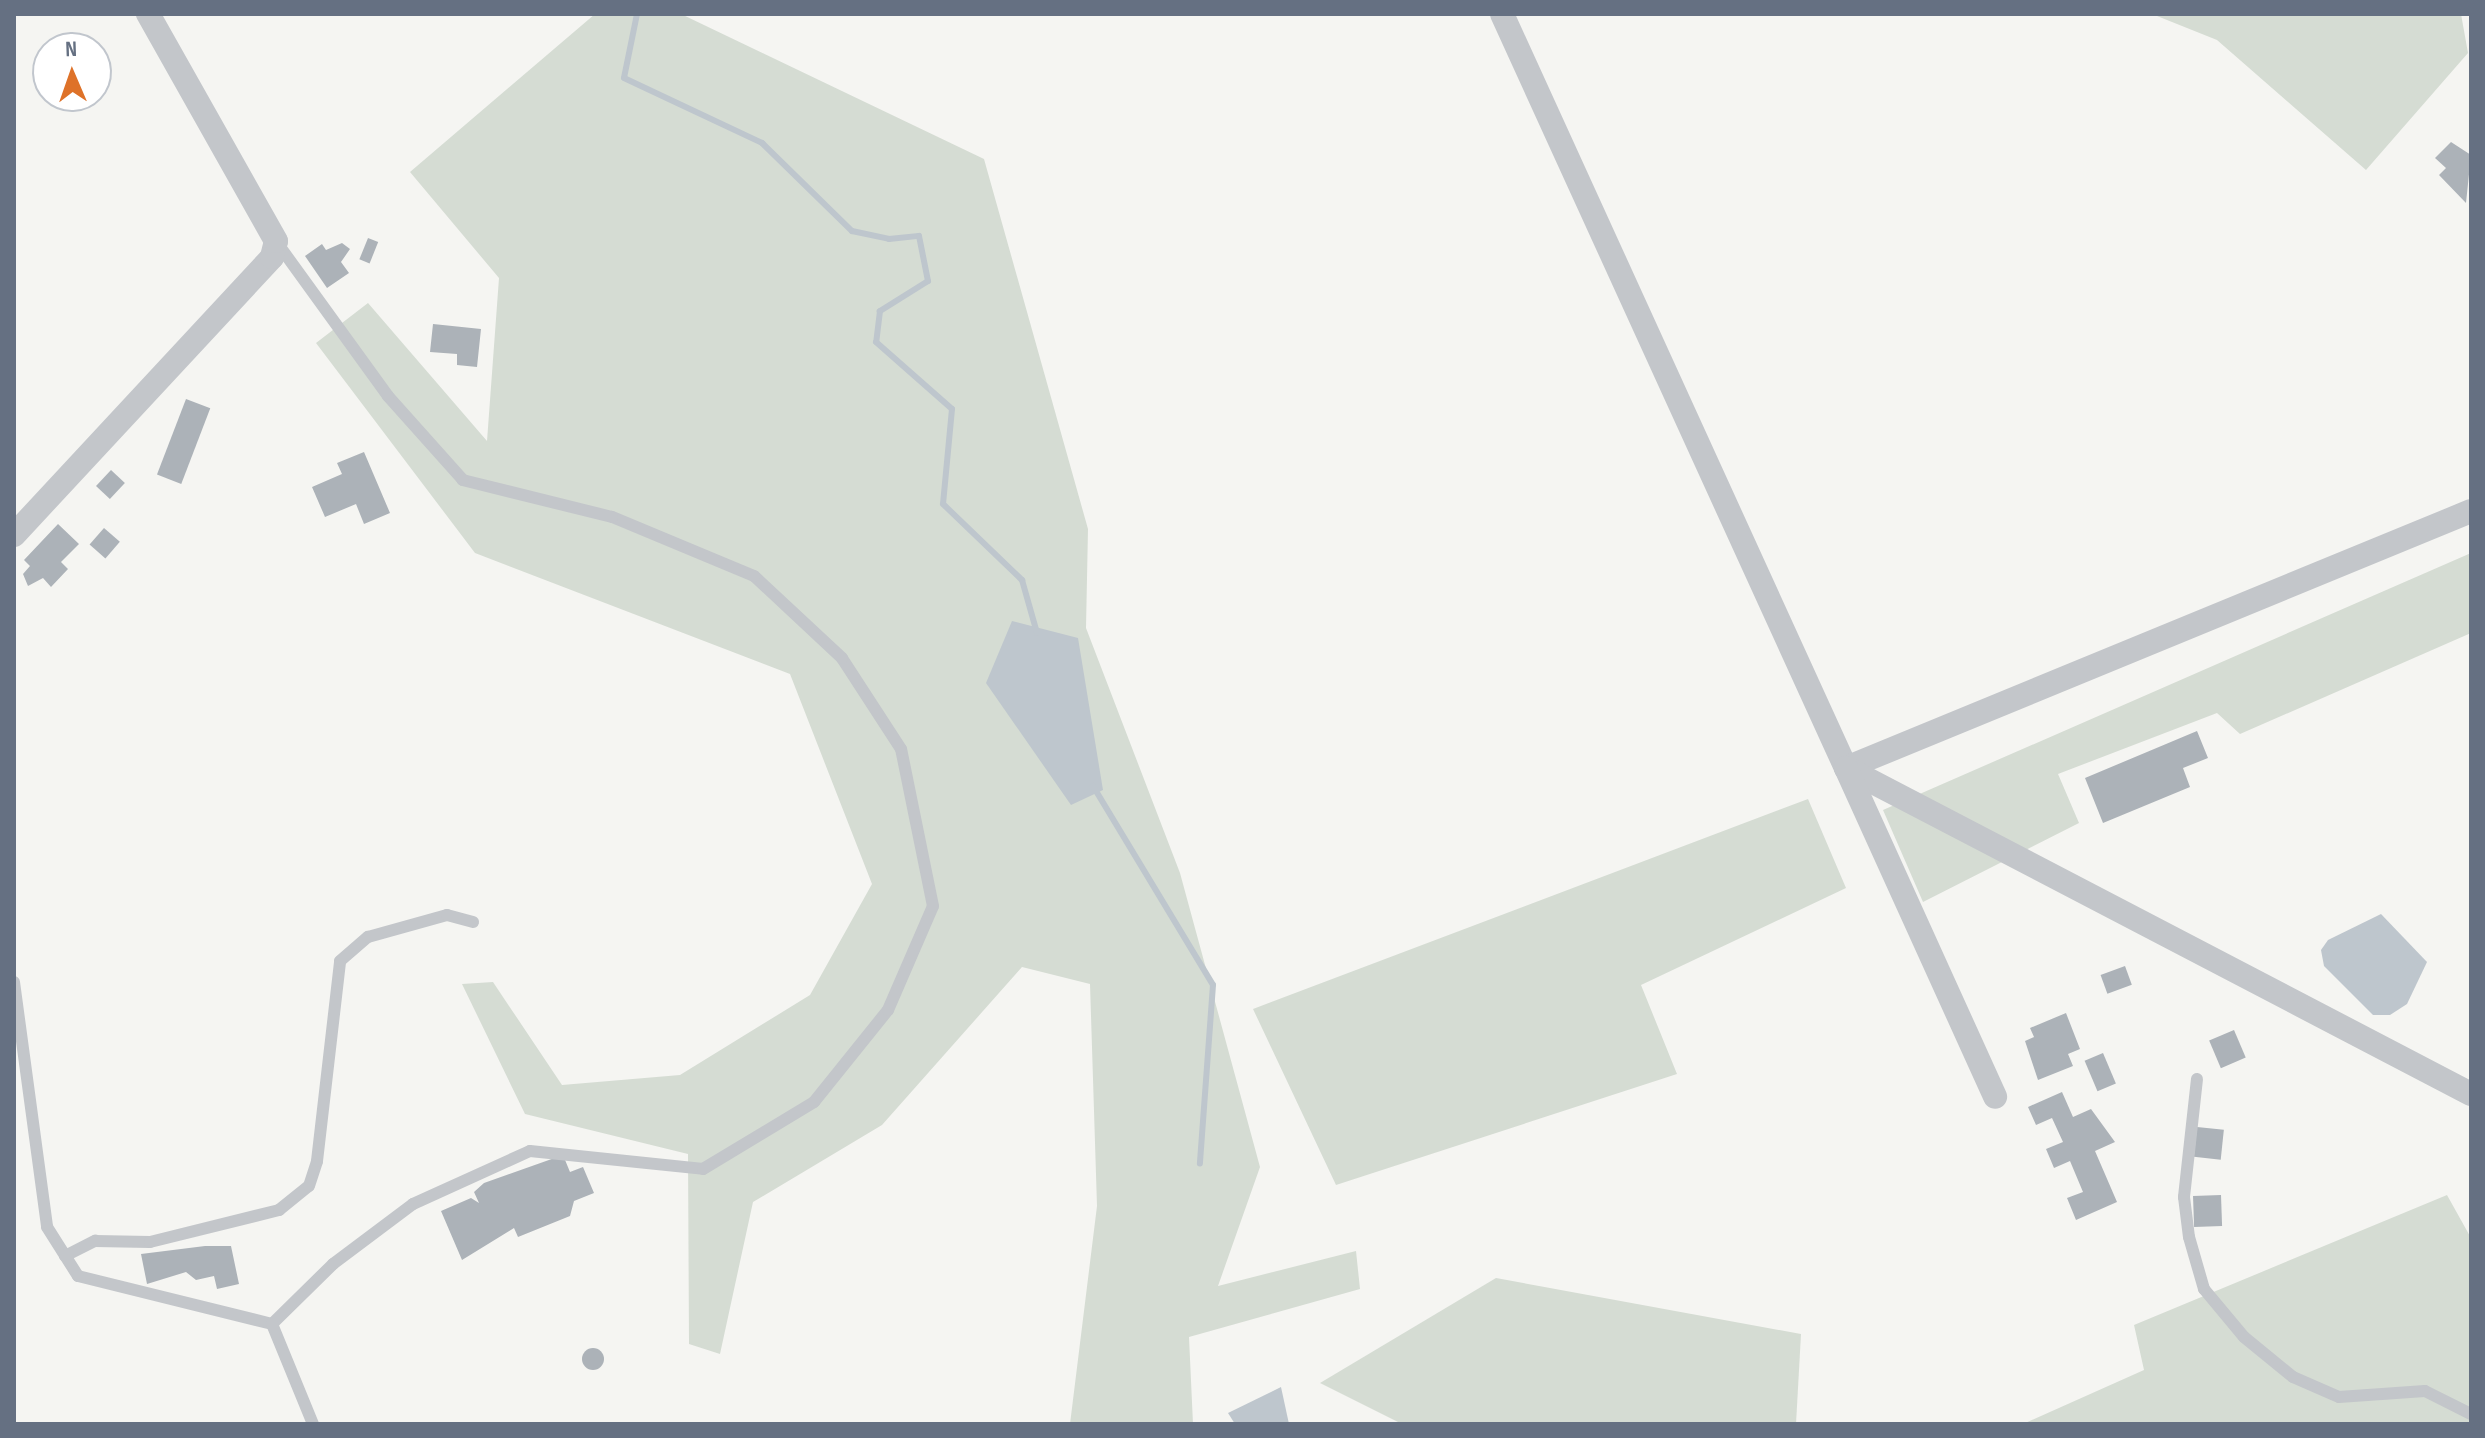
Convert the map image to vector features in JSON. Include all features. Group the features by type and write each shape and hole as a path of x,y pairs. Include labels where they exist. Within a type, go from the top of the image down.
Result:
{"street":[{"path":"14,535 272,257 276,241 148,14"},
{"path":"1502,14 1995,1097"},
{"path":"1846,768 2471,511"},
{"path":"1846,768 2471,1094"}],"lane":[{"path":"272,1324 333,1264 413,1204 530,1151 703,1169 814,1102 888,1010 933,906 901,749 842,658 754,576 612,517 463,480 388,396 276,241"},
{"path":"65,1256 95,1241 150,1242 279,1210 309,1186 317,1161 340,961 368,937 447,915 473,922"},
{"path":"14,982 47,1227 78,1276 272,1324"},
{"path":"2197,1079 2184,1197 2196,1272 2214,1301 2244,1337 2293,1377 2339,1397 2425,1391 2471,1414"},
{"path":"272,1324 313,1424"}],"shaded area":[{"path":"595,14 681,14 984,159 1088,529 1086,628 1180,873 1260,1167 1218,1286 1356,1251 1360,1289 1189,1337 1193,1424 1070,1424 1097,1206 1090,984 1022,967 882,1125 753,1202 720,1354 689,1344 688,1154 525,1114 462,984 493,982 562,1085 680,1075 810,995 872,884 790,674 475,553 316,343 368,303 487,441 499,278 410,172"},
{"path":"2152,14 2461,14 2468,53 2366,170 2217,40"},
{"path":"2471,553 2471,633 2240,734 2217,713 2058,774 2079,823 1923,902 1883,810"},
{"path":"1012,621 1078,638 1103,790 1071,805 986,683"},
{"path":"1808,799 1846,888 1641,985 1677,1074 1336,1185 1253,1009"},
{"path":"2381,914 2427,962 2407,1004 2390,1015 2373,1015 2324,966 2321,950 2328,940"},
{"path":"2447,1195 2471,1238 2471,1424 2023,1424 2144,1370 2134,1325"},
{"path":"1496,1278 1801,1334 1796,1424 1402,1424 1320,1383"},
{"path":"1281,1387 1289,1424 1235,1424 1228,1413"}],"building":[{"path":"2451,142 2471,155 2466,203 2439,175 2446,168 2435,158"},
{"path":"368,238 378,242 370,263 359,259"},
{"path":"342,243 350,249 341,262 349,273 327,288 305,256 322,244 326,250"},
{"path":"433,324 481,329 477,367 457,365 457,354 430,352"},
{"path":"186,399 210,408 181,484 157,475"},
{"path":"364,452 390,513 364,524 356,504 325,517 312,487 342,474 337,463"},
{"path":"111,470 125,483 110,499 96,486"},
{"path":"58,524 79,544 61,562 68,569 51,587 43,578 28,586 23,574 30,566 24,560"},
{"path":"104,528 120,542 105,558 90,545"},
{"path":"2197,731 2208,758 2183,768 2190,787 2103,823 2085,778"},
{"path":"2125,966 2132,985 2107,994 2101,975"},
{"path":"2066,1013 2080,1049 2068,1054 2073,1066 2038,1080 2025,1041 2034,1037 2030,1028"},
{"path":"2234,1030 2246,1058 2221,1068 2209,1041"},
{"path":"2103,1053 2116,1083 2097,1091 2085,1061"},
{"path":"2062,1092 2073,1117 2091,1109 2115,1142 2095,1151 2117,1202 2076,1220 2067,1198 2083,1192 2070,1161 2054,1168 2046,1149 2063,1142 2052,1118 2036,1125 2028,1107"},
{"path":"2197,1127 2224,1130 2221,1160 2194,1157"},
{"path":"563,1155 570,1172 583,1167 594,1193 574,1201 570,1216 518,1237 514,1228 462,1260 441,1211 471,1198 479,1203 474,1192 484,1183"},
{"path":"2221,1195 2222,1226 2194,1227 2193,1196"},
{"path":"231,1246 239,1284 217,1289 214,1276 196,1280 186,1272 147,1284 141,1254"},
{"path":"593,1348 601,1351 604,1359 601,1367 593,1370 585,1367 582,1359 585,1351"}],"waterway":[{"path":"637,14 624,78 762,143 852,231 889,239 919,236 928,281 880,311 876,342 952,409 943,504 1022,580 1037,633"},
{"path":"1093,786 1213,985 1200,1164"}]}
